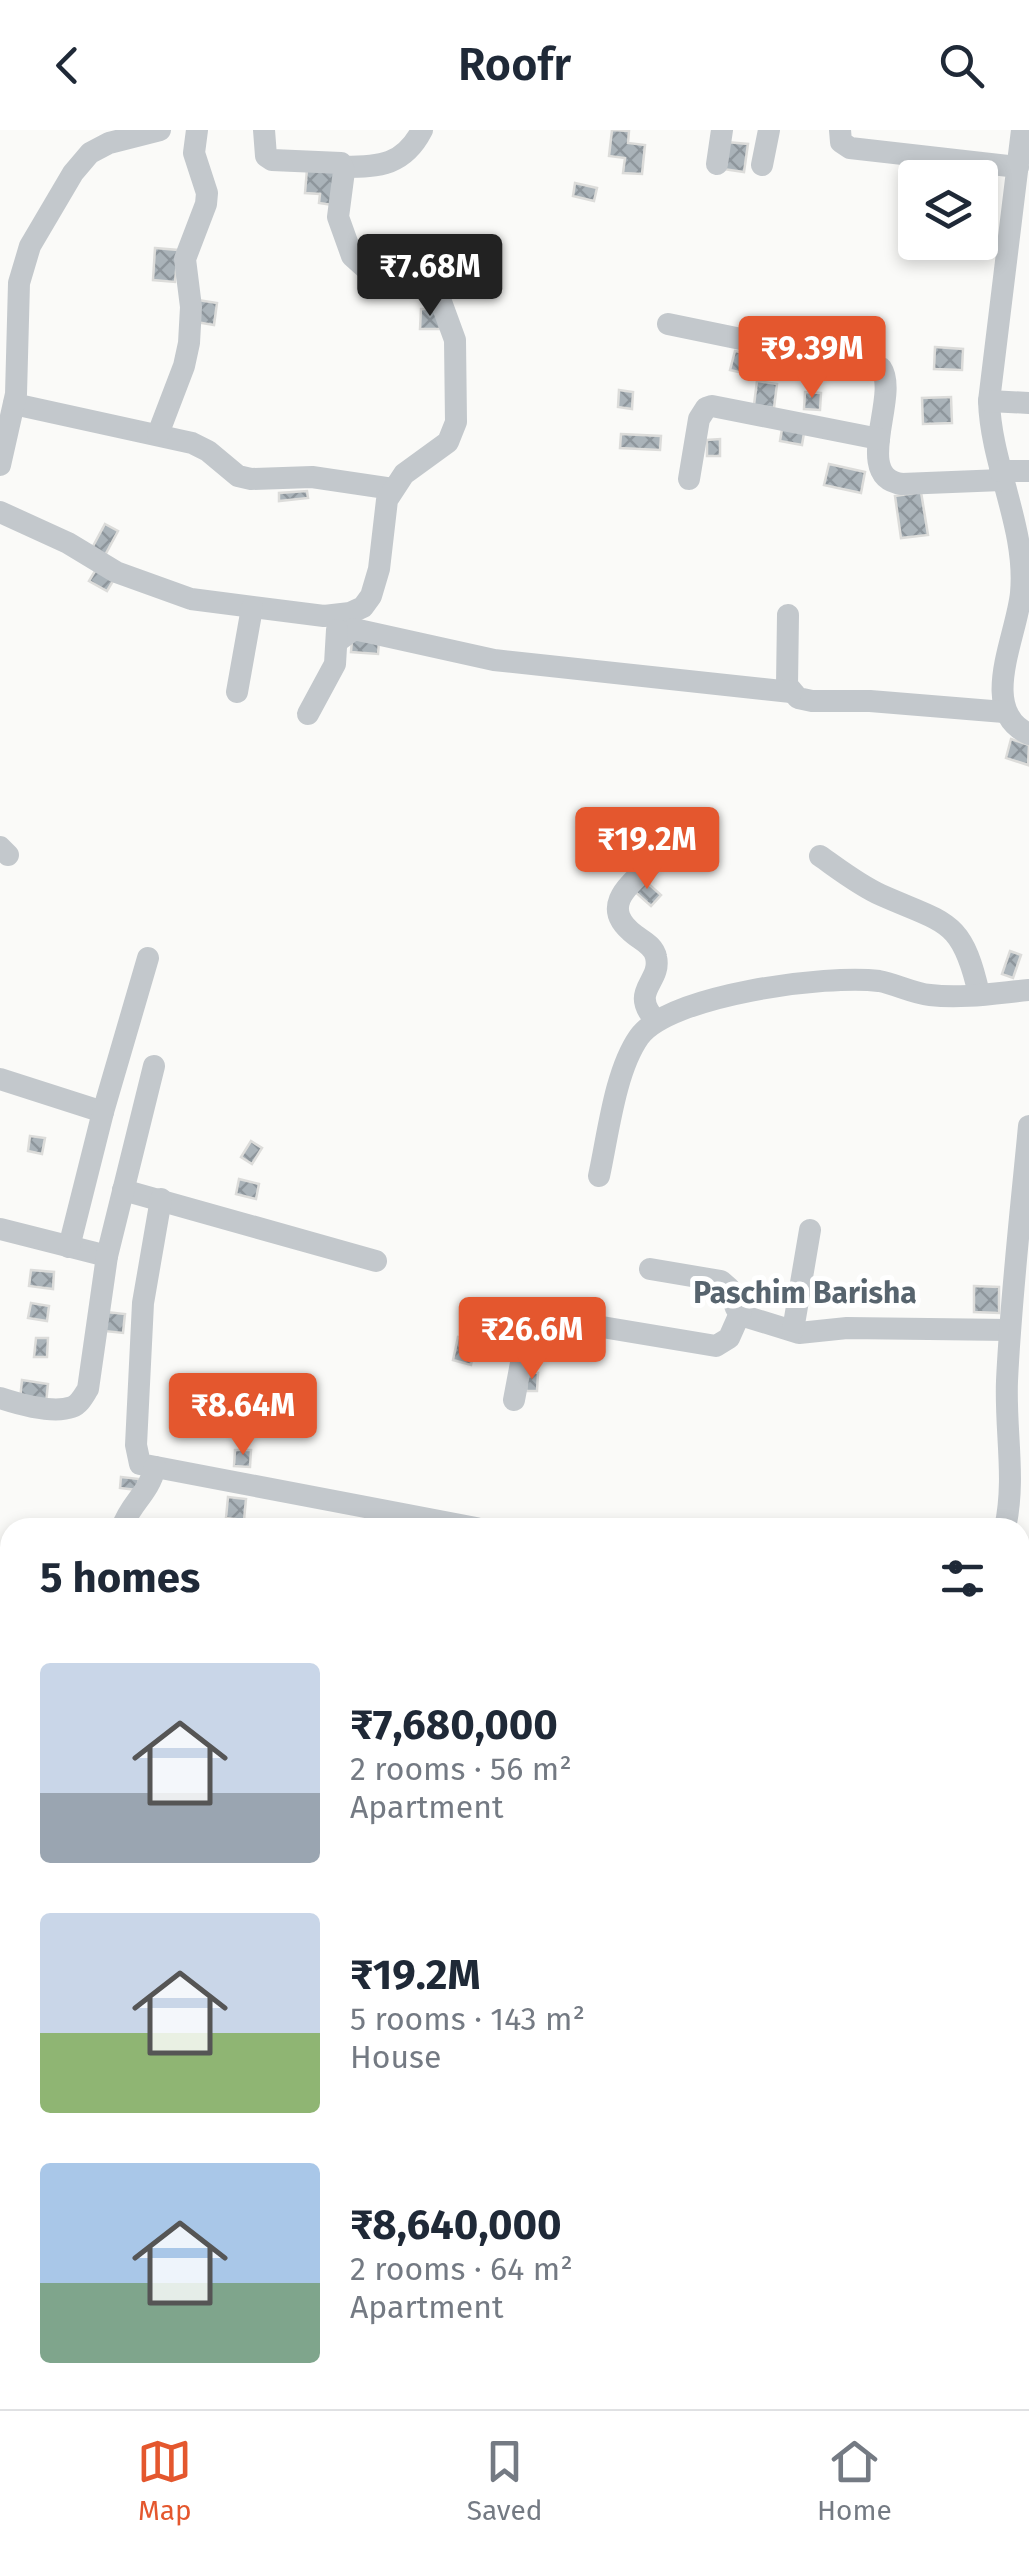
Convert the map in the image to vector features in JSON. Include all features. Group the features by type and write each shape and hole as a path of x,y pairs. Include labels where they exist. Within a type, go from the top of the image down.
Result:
{"street":[{"path":"1,460 14,404 19,283 39,229 90,153 109,143 160,130"},
{"path":"158,434 190,342 191,307 184,259 207,192 194,154 197,130"},
{"path":"264,130 266,156 272,160 338,162 344,167 397,161 415,144 422,130"},
{"path":"717,164 722,130"},
{"path":"762,165 769,130"},
{"path":"840,130 841,142 850,148 1018,167"},
{"path":"1022,130 1018,167 1021,208 990,374 989,401 990,430 1018,544 1022,587 1000,697 1012,723 1029,734"},
{"path":"0,512 116,572 164,592 252,608 337,615 363,607 371,596 378,569 383,512 393,489 404,474 448,442 456,422 455,340 440,299 428,288 371,273 352,256 338,217 344,167"},
{"path":"668,324 882,368 886,382 879,464 882,476 890,482 1029,471"},
{"path":"989,401 1029,403"},
{"path":"14,404 158,434 208,451 226,468 251,480 312,477 393,489"},
{"path":"689,479 699,419 712,406 879,439"},
{"path":"237,692 252,608"},
{"path":"308,714 335,664 337,615"},
{"path":"788,615 787,684 791,692"},
{"path":"338,641 354,629 494,660 791,692 812,701 870,701 1004,712"},
{"path":"820,856 877,893 946,922 967,949 979,994"},
{"path":"654,862 621,893 618,904 624,924 648,943 656,955 656,968 644,999 656,1020"},
{"path":"69,1247 102,1112 148,958"},
{"path":"599,1176 626,1064 641,1034 656,1020 756,988 795,983 868,980 932,996 1029,990"},
{"path":"0,1398 58,1408 72,1406 88,1388 107,1256 154,1066"},
{"path":"0,1078 102,1112"},
{"path":"1020,1499 1007,1386 1016,1233 1027,1169 1029,1126"},
{"path":"122,1190 376,1261"},
{"path":"160,1199 143,1304 136,1445 140,1464 406,1518"},
{"path":"0,1229 107,1256"},
{"path":"793,1330 810,1230"},
{"path":"650,1270 722,1280 741,1311 753,1320 805,1334 847,1328 1010,1330"},
{"path":"514,1400 528,1326 536,1316 707,1346 724,1344 741,1311"},
{"path":"126,1518 149,1488 155,1466"}],"building":[{"path":"612,130 629,131 628,143 645,145 642,174 623,173 625,158 609,156"},
{"path":"726,142 748,144 744,172 723,169"},
{"path":"307,169 336,172 333,205 319,203 320,194 305,193"},
{"path":"575,183 597,188 594,201 573,196"},
{"path":"155,248 178,250 175,282 153,280"},
{"path":"198,300 217,303 214,325 196,322"},
{"path":"421,309 440,309 440,329 420,329"},
{"path":"770,347 802,352 798,372 767,367"},
{"path":"935,347 963,349 962,370 934,369"},
{"path":"735,351 756,355 752,375 730,370"},
{"path":"757,381 777,384 774,408 754,405"},
{"path":"619,390 633,392 632,409 618,407"},
{"path":"805,392 821,393 820,410 804,409"},
{"path":"951,397 952,423 923,424 922,398"},
{"path":"782,429 804,433 802,445 780,441"},
{"path":"621,434 661,436 660,450 620,448"},
{"path":"720,439 720,456 707,456 707,440"},
{"path":"829,464 865,472 861,493 824,485"},
{"path":"307,491 308,498 279,501 279,493"},
{"path":"921,492 928,535 901,538 895,496"},
{"path":"105,524 118,531 104,557 91,550"},
{"path":"98,566 116,576 107,591 89,581"},
{"path":"352,639 379,642 378,654 351,652"},
{"path":"1011,739 1029,745 1028,765 1006,758"},
{"path":"643,879 661,895 651,906 633,890"},
{"path":"1010,951 1021,955 1013,978 1002,974"},
{"path":"30,1136 45,1138 42,1154 28,1151"},
{"path":"251,1141 262,1148 252,1164 241,1157"},
{"path":"239,1179 259,1184 256,1199 236,1194"},
{"path":"31,1270 54,1272 53,1289 29,1286"},
{"path":"974,1286 999,1287 999,1313 974,1312"},
{"path":"31,1303 49,1306 47,1321 28,1318"},
{"path":"106,1312 125,1314 123,1333 104,1331"},
{"path":"458,1337 476,1342 471,1365 453,1360"},
{"path":"36,1338 48,1338 47,1357 34,1357"},
{"path":"527,1372 538,1373 537,1391 526,1391"},
{"path":"22,1380 48,1384 46,1403 20,1400"},
{"path":"235,1450 251,1450 250,1467 234,1466"},
{"path":"121,1477 139,1479 137,1490 120,1488"},
{"path":"228,1497 246,1499 244,1518 226,1518"}],"district":[{"name":"Paschim Barisha","path":"805,1293"}]}
